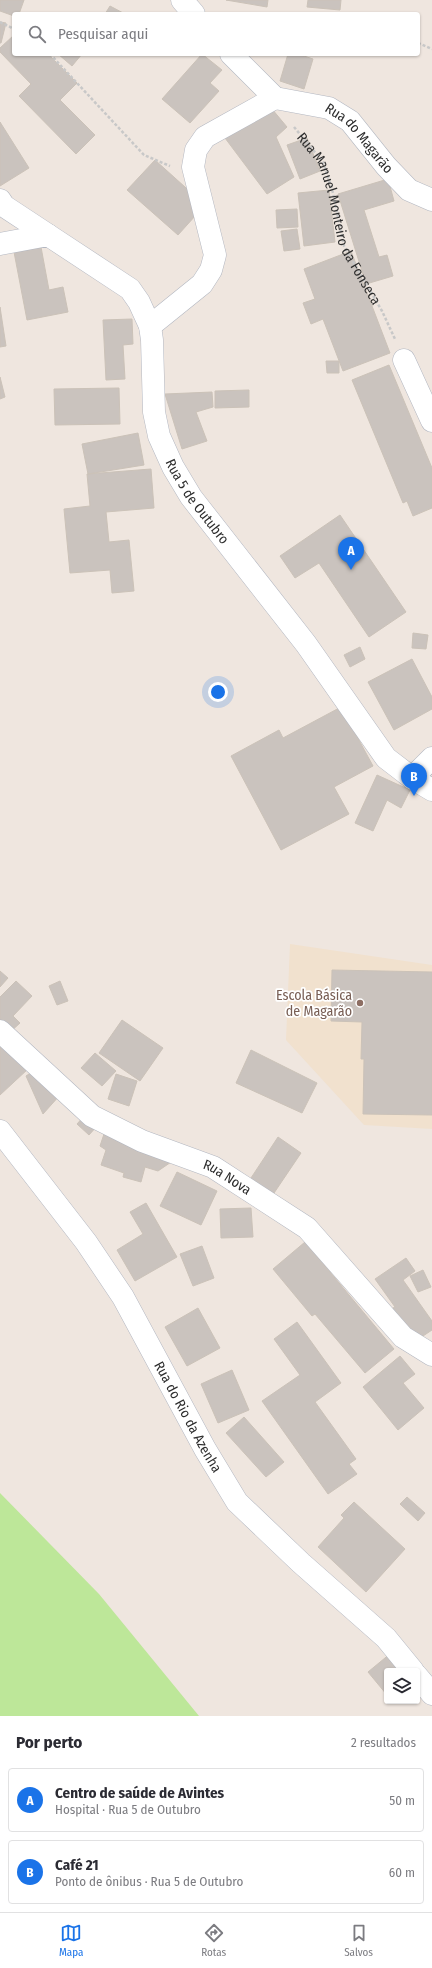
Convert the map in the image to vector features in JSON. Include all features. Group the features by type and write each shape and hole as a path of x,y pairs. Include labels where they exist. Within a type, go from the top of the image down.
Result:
{"street":[{"path":"182,0 192,12"},
{"path":"150,326 202,284 211,270 215,255 193,167 196,150 206,136 275,98 233,56"},
{"name":"Rua do Magarão","path":"275,98 329,108 350,122 386,166 409,190 432,200"},
{"name":"Rua 5 de Outubro","path":"0,200 4,206 130,289 139,302 150,326 152,340 154,412 159,436 173,467 191,497 306,644 386,758 412,778 432,790"},
{"path":"0,244 48,235"},
{"path":"404,360 432,421"},
{"path":"412,778 432,758"},
{"name":"Rua Nova","path":"0,1031 92,1116 142,1141 213,1167 307,1228 403,1337 432,1355"},
{"name":"Rua do Rio da Azenha","path":"0,1131 86,1242 123,1297 205,1449 238,1502 301,1563 386,1638 411,1668"},
{"path":"420,1680 432,1694"}],"path":[{"path":"0,22 12,28"},
{"path":"420,44 432,48"},
{"path":"52,56 144,154 173,168 195,174"},
{"name":"Rua Manuel Monteiro da Fonseca","path":"275,98 296,129 323,162 333,193 344,246 382,311 404,360"}],"shaded area":[{"name":"Escola Básica de Magarão","path":"290,944 432,965 432,1129 364,1125 286,1040"}],"green space":[{"path":"0,1493 99,1594 199,1716 0,1716"}],"building":[{"path":"0,0 24,0 20,12 12,12 12,15 0,11"},
{"path":"226,0 268,0 267,7"},
{"path":"308,0 341,0 340,10 307,7"},
{"path":"110,6 121,12 106,12"},
{"path":"0,22 6,23 1,43 0,43"},
{"path":"12,37 12,56 50,56 77,83 60,100 95,135 76,154 19,96 31,84 0,52 0,48"},
{"path":"60,56 80,56 72,66"},
{"path":"200,56 204,56 222,70 210,83 219,91 190,123 162,99"},
{"path":"287,56 304,56 313,59 304,89 280,81"},
{"path":"267,103 287,127 276,137 294,177 267,194 219,130"},
{"path":"0,122 29,168 0,186"},
{"path":"307,138 320,171 300,179 287,145"},
{"path":"155,160 205,205 178,235 127,190"},
{"path":"388,179 394,201 364,210 379,257 387,255 393,276 366,284 338,194"},
{"path":"329,190 335,242 304,246 298,193"},
{"path":"297,209 298,227 277,228 276,210"},
{"path":"297,229 300,249 284,251 281,231"},
{"path":"41,247 49,290 63,287 68,312 27,320 14,252"},
{"path":"351,251 390,353 343,371 323,319 311,324 303,303 315,299 304,269"},
{"path":"0,307 6,346 0,347"},
{"path":"132,319 133,344 123,345 125,379 106,380 103,320"},
{"path":"326,361 339,361 339,373 327,373"},
{"path":"389,365 432,468 432,508 413,516 407,501 403,503 352,380"},
{"path":"0,377 5,397 0,399"},
{"path":"119,388 120,424 55,425 54,389"},
{"path":"249,390 249,407 215,408 215,391"},
{"path":"212,392 213,407 196,412 207,441 182,449 165,394"},
{"path":"138,433 144,465 88,474 82,444"},
{"path":"151,469 154,508 106,512 109,542 129,540 134,591 112,593 110,570 70,573 64,509 90,506 87,474"},
{"path":"340,515 406,612 369,637 319,563 295,578 280,556"},
{"path":"413,633 428,635 426,649 412,648"},
{"path":"360,647 365,659 350,667 344,655"},
{"path":"412,659 432,697 432,709 394,730 368,682"},
{"path":"341,707 373,766 334,787 349,814 281,850 231,756 279,730 283,738"},
{"path":"377,775 410,790 401,808 387,800 373,831 355,823"},
{"path":"332,970 432,972 432,1115 363,1114 364,1059 361,1059 362,1022 331,1021"},
{"path":"0,971 8,978 0,987"},
{"path":"16,981 32,996 13,1016 20,1023 9,1033 0,1024 0,997"},
{"path":"60,981 68,1001 57,1005 49,986"},
{"path":"122,1020 163,1048 140,1081 99,1053"},
{"path":"0,1039 28,1069 0,1095"},
{"path":"251,1050 317,1083 302,1113 236,1083"},
{"path":"95,1053 116,1071 102,1086 81,1068"},
{"path":"32,1072 60,1095 43,1114 26,1076"},
{"path":"116,1074 137,1081 129,1106 108,1099"},
{"path":"85,1115 97,1126 89,1135 77,1124"},
{"path":"105,1131 177,1158 158,1171 145,1167 141,1182 123,1177 124,1173 101,1165 106,1150 100,1146"},
{"path":"278,1137 301,1153 272,1196 249,1181"},
{"path":"177,1172 217,1191 201,1225 160,1206"},
{"path":"146,1203 177,1257 135,1281 117,1250 143,1234 130,1212"},
{"path":"251,1208 253,1237 221,1238 220,1209"},
{"path":"305,1242 394,1349 365,1373 315,1314 312,1316 273,1269"},
{"path":"202,1246 214,1278 193,1286 180,1254"},
{"path":"406,1258 415,1271 403,1280 432,1321 432,1330 414,1342 391,1309 395,1307 375,1279"},
{"path":"423,1270 431,1287 418,1292 410,1276"},
{"path":"198,1308 220,1348 187,1366 165,1327"},
{"path":"297,1322 341,1383 315,1402 356,1459 349,1464 357,1474 328,1494 262,1401 300,1375 274,1339"},
{"path":"400,1356 415,1374 403,1383 424,1408 398,1430 363,1387"},
{"path":"232,1370 249,1410 218,1423 201,1384"},
{"path":"244,1417 284,1462 266,1477 226,1433"},
{"path":"407,1497 425,1513 418,1521 400,1504"},
{"path":"354,1502 405,1549 366,1592 318,1547 344,1518 341,1515"},
{"path":"391,1653 403,1668 384,1668 384,1691 368,1672"}],"place":[{"name":"Centro de saúde de Avintes","path":"351,570"},
{"name":"Café 21","path":"414,796"},
{"name":"Escola Básica de Magarão","path":"360,1003"}]}
